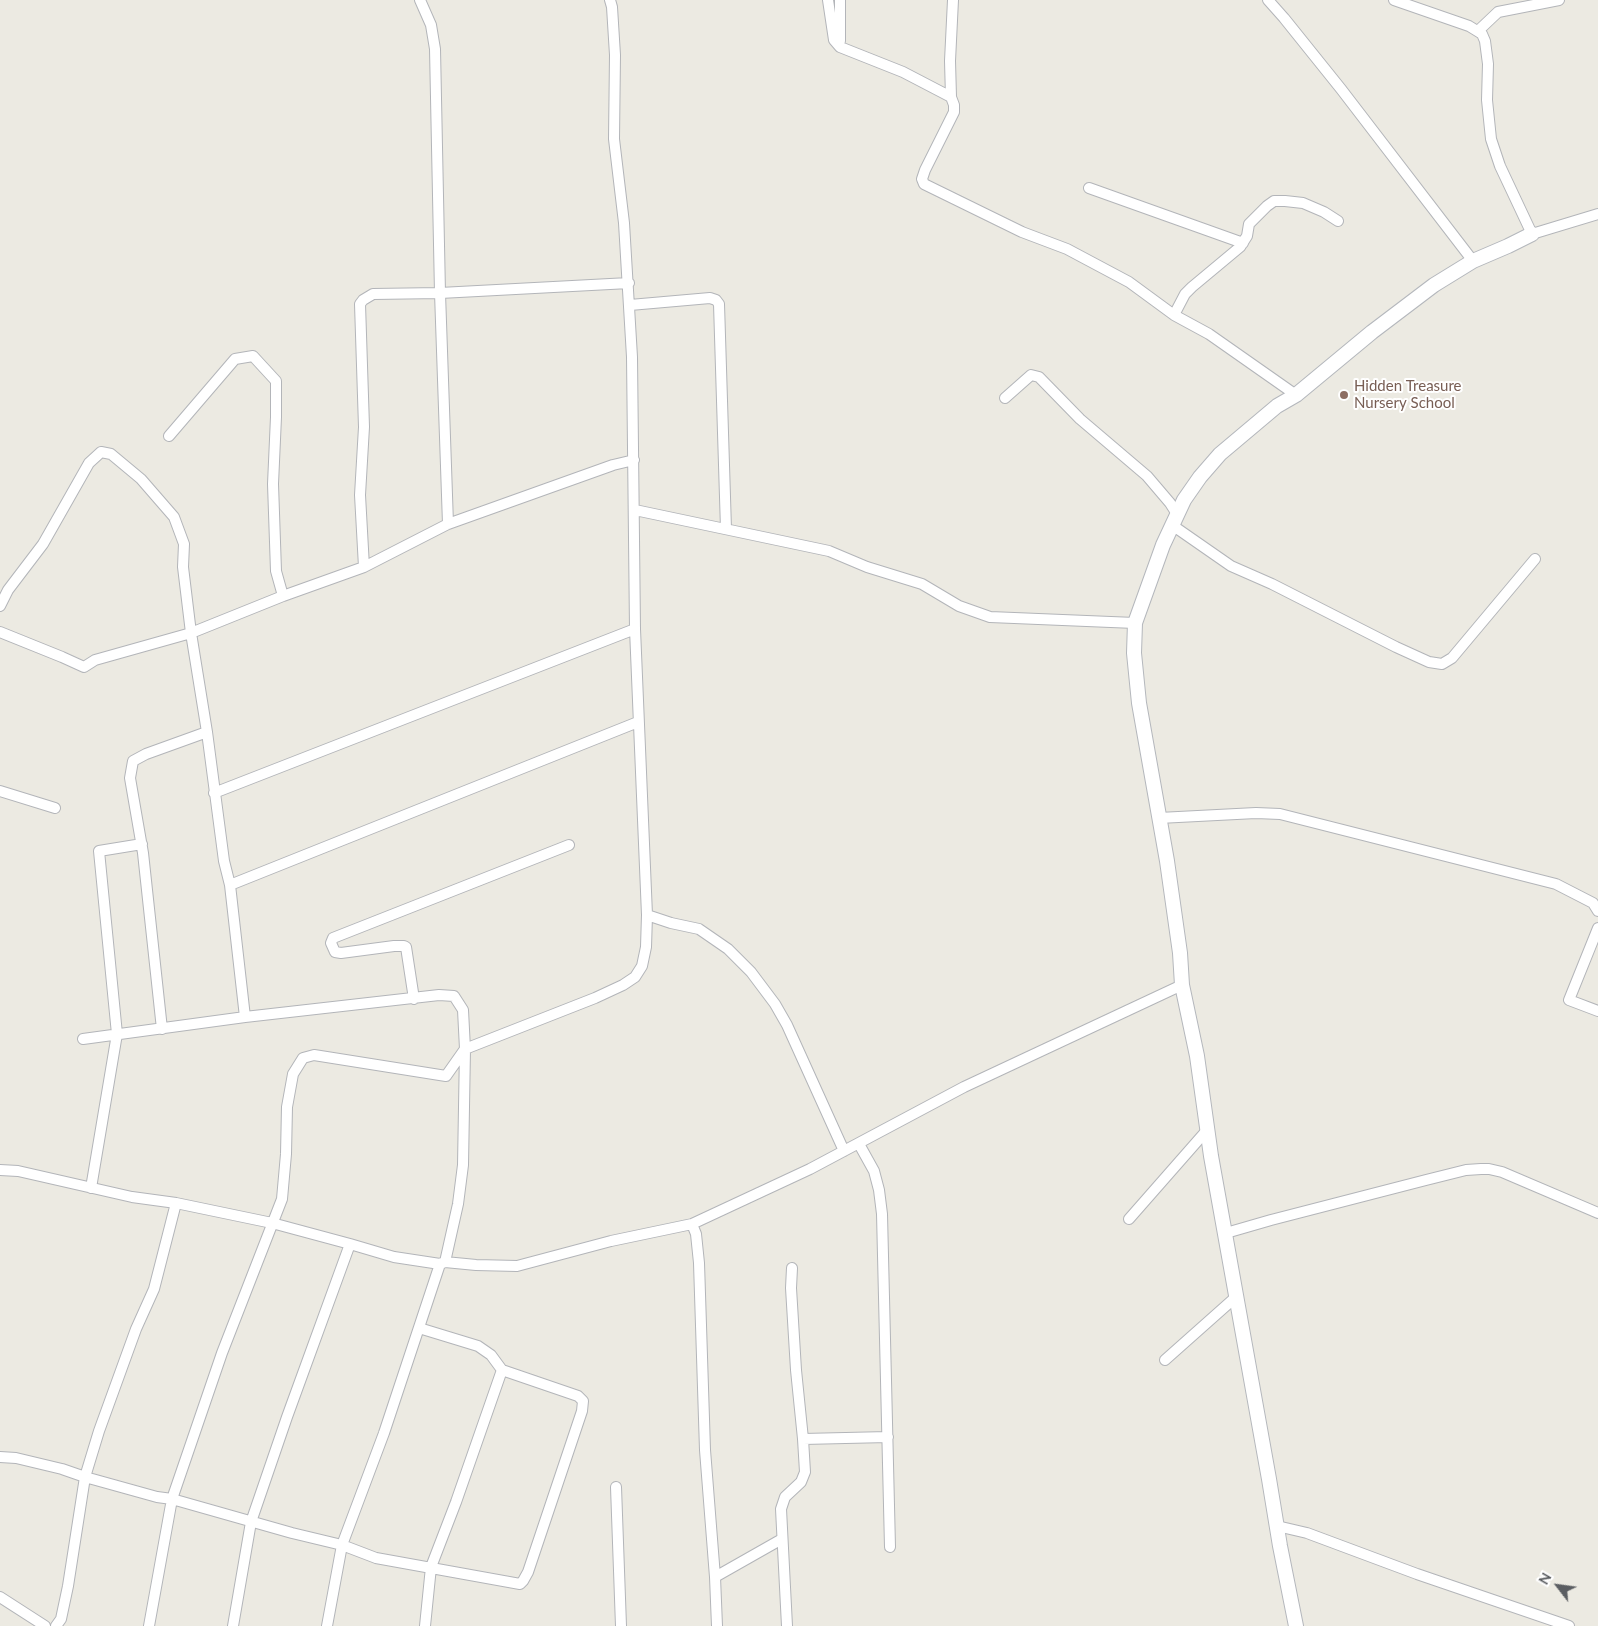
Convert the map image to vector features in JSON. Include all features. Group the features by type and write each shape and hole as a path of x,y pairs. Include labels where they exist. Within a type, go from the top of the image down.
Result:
{"street":[{"path":"420,0 431,25 435,50 440,293 448,524"},
{"path":"150,1626 172,1499 222,1353 282,1198 286,1154 287,1108 293,1074 303,1058 314,1055 446,1076 465,1048 595,998 623,985 635,977 642,966 646,947 647,915 635,630 635,510 630,305 624,222 614,139 615,55 610,0"},
{"path":"828,0 834,40 840,47 902,72 951,97"},
{"path":"840,0 840,47"},
{"path":"954,0 950,61 951,97 954,112 925,170 922,179 924,184 1022,232 1067,249 1092,261 1129,282 1174,315 1209,334 1296,395"},
{"path":"1268,0 1341,89 1473,261"},
{"path":"1394,0 1478,30 1485,41 1488,64 1487,100 1491,140 1500,166 1532,234"},
{"path":"1478,30 1498,12 1559,0"},
{"path":"1089,188 1243,242"},
{"path":"1174,315 1186,294 1240,247 1246,236 1249,224 1263,208 1274,202 1285,200 1324,212 1338,221"},
{"path":"1296,1626 1208,1130 1197,1056 1182,985 1180,953 1167,861 1139,703 1134,653 1135,623 1163,545 1184,500 1200,477 1220,454 1277,406 1296,395 1372,332 1434,285 1473,261 1532,234 1598,214"},
{"path":"364,567 360,495 364,427 360,304 367,296 373,294 440,293 629,283"},
{"path":"630,305 710,298 716,300 719,304 726,529"},
{"path":"169,436 235,359 253,356 276,381 273,484 276,571 283,596"},
{"path":"1005,398 1027,377 1031,375 1039,377 1080,419 1147,476 1170,503 1175,520 1231,566 1272,584 1429,662 1442,664 1452,658 1535,559"},
{"path":"0,606 4,591 43,544 89,463 101,452 111,454 141,479 174,517 184,544 183,567 191,633 207,732 224,861 230,884 246,1017"},
{"path":"0,632 84,667 95,660 191,633 283,596 364,567 448,524 634,460"},
{"path":"635,510 829,552 866,568 922,584 959,606 990,617 1135,623"},
{"path":"214,793 635,630"},
{"path":"230,884 638,722"},
{"path":"162,1029 142,844 130,778 133,761 146,754 207,732"},
{"path":"0,791 55,808"},
{"path":"1159,818 1256,813 1280,814 1556,884 1593,903 1598,911"},
{"path":"91,1188 117,1034 99,852 142,844"},
{"path":"414,999 406,947 394,946 341,953 335,952 331,943 332,938 569,845"},
{"path":"647,915 670,923 699,929 728,949 751,972 776,1004 787,1025 844,1151"},
{"path":"1598,930 1569,1000 1598,1010"},
{"path":"0,1170 18,1171 132,1197 176,1203 272,1223 394,1257 442,1263 517,1266 611,1241 692,1224 859,1144 964,1087 1182,985"},
{"path":"83,1039 246,1017 439,995 454,996 463,1010 465,1048 463,1165 458,1204 442,1263 384,1433 342,1545 327,1626"},
{"path":"1129,1220 1208,1130"},
{"path":"859,1144 874,1171 882,1214 890,1547"},
{"path":"1226,1233 1426,1180 1466,1170 1481,1169 1502,1172 1598,1213"},
{"path":"56,1626 61,1619 68,1586 85,1477 99,1431 136,1329 154,1289 176,1203"},
{"path":"692,1224 696,1234 699,1263 705,1450 717,1626"},
{"path":"234,1626 251,1522 293,1399 350,1244"},
{"path":"787,1626 782,1504 788,1492 801,1482 805,1472 796,1370 792,1268"},
{"path":"1165,1360 1237,1296"},
{"path":"0,1457 16,1458 62,1469 157,1497 172,1499 251,1522 342,1545 376,1558 520,1584 528,1572 582,1411 583,1401 578,1396 502,1370 491,1355 478,1346 419,1328"},
{"path":"425,1626 431,1567 502,1370"},
{"path":"803,1439 888,1438"},
{"path":"616,1487 621,1626"},
{"path":"1277,1526 1307,1533 1417,1574 1568,1626"},
{"path":"715,1577 782,1539"},
{"path":"0,1597 46,1626"}],"place":[{"name":"Hidden Treasure Nursery School","path":"1344,395"}]}
